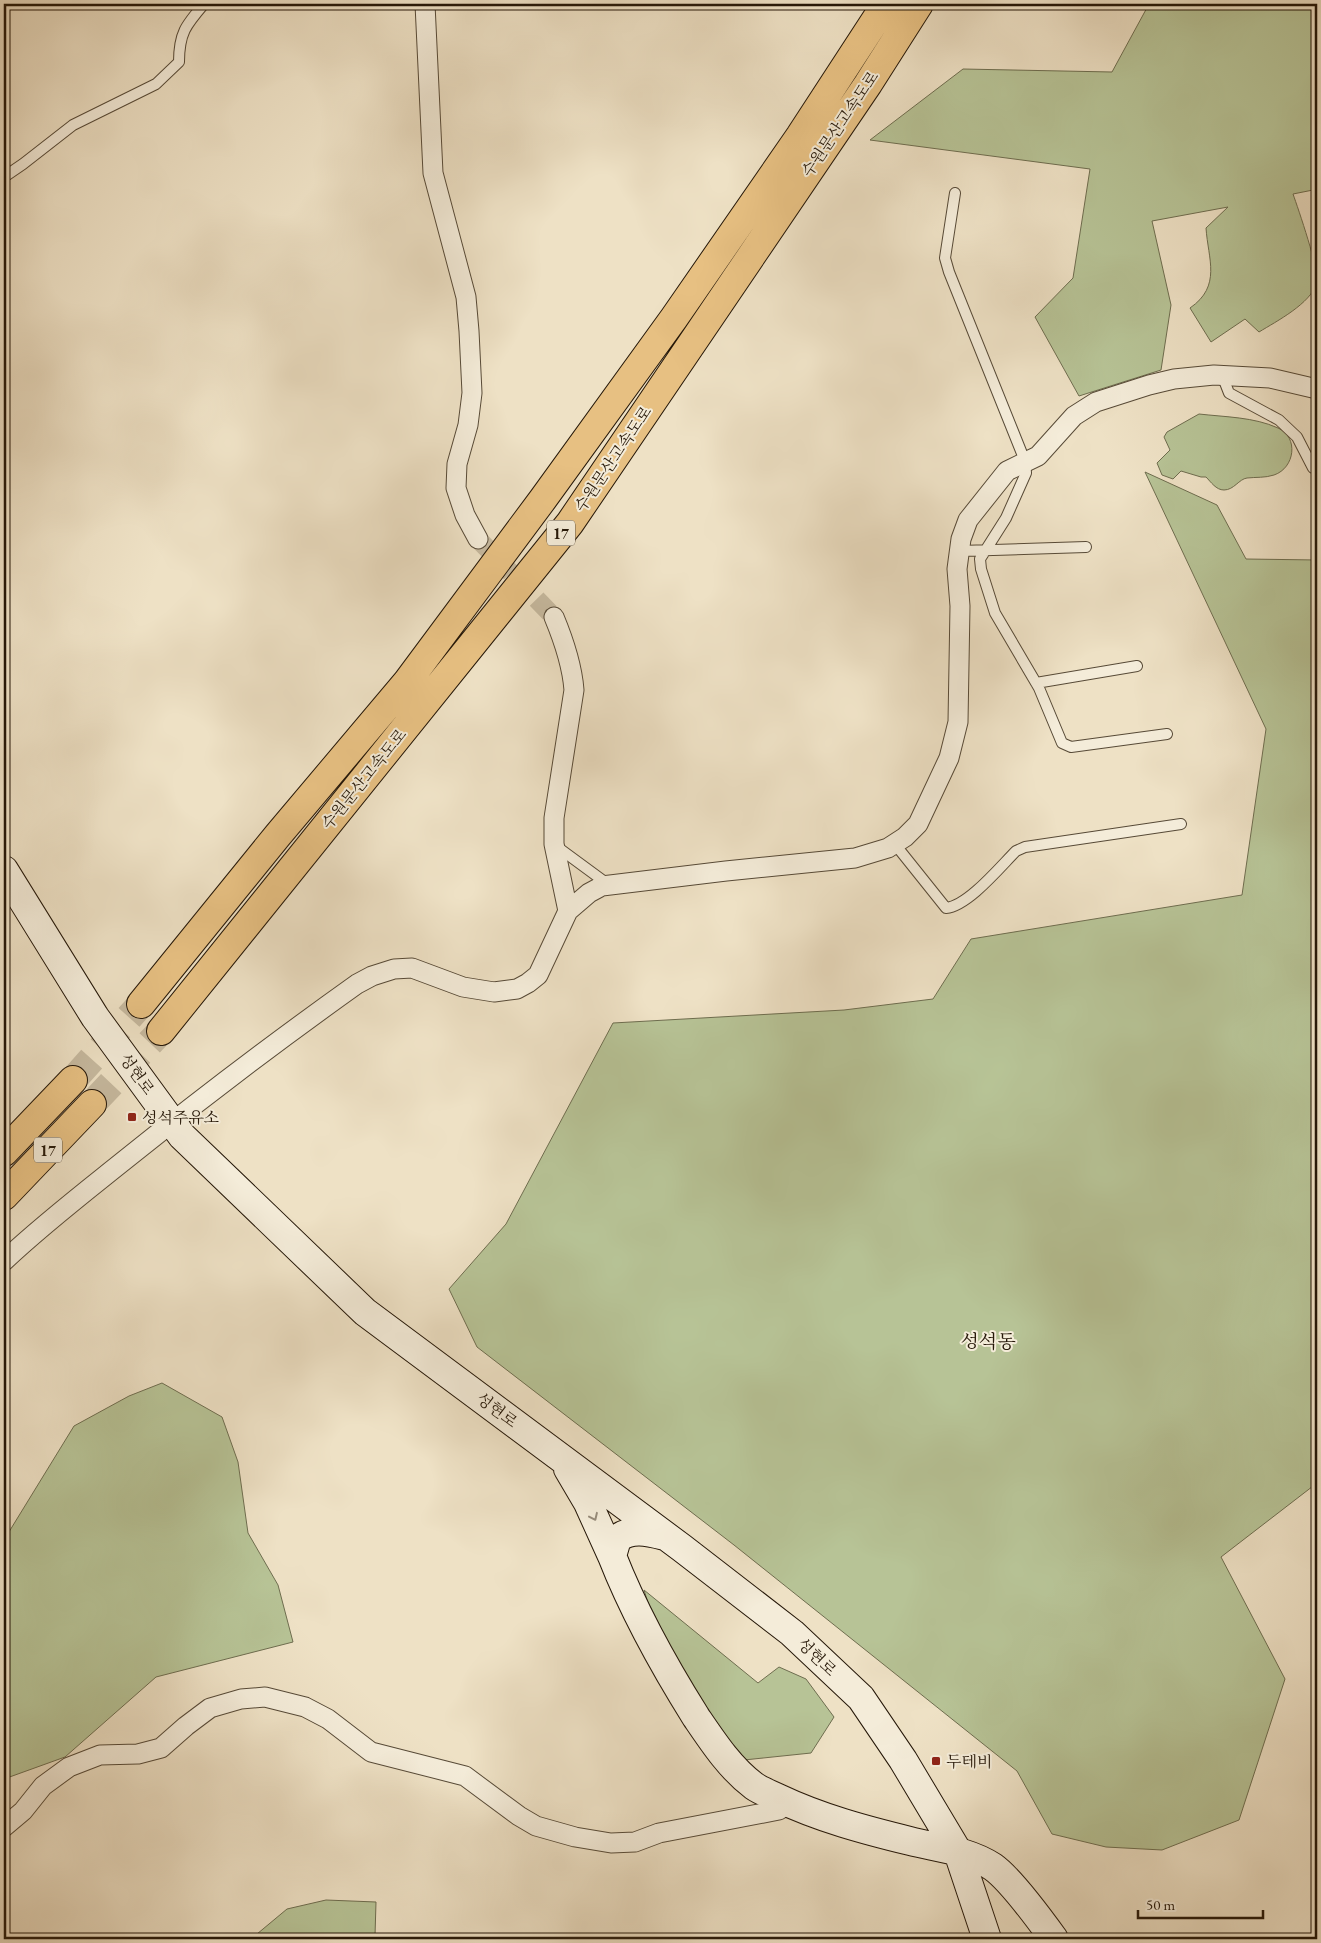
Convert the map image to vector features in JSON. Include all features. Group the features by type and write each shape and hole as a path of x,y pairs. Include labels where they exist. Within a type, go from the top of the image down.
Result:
{"highway":[{"name":"수원문산고속도로","path":"141,1004 278,835 407,682 514,539 680,310 800,136 886,4"},
{"name":"수원문산고속도로","path":"161,1031 570,522 868,84 919,4"},
{"name":"17","path":"4,1152 73,1080"},
{"name":"17","path":"4,1196 92,1104"}],"main road":[{"name":"성현로","path":"4,870 95,1017 182,1136 365,1312 666,1536 792,1633 861,1698 903,1760 958,1852 987,1939"},
{"path":"562,1459 588,1503 643,1624 677,1687 715,1744 740,1774 756,1787 789,1803 843,1823 958,1852 982,1861 994,1868 1007,1881 1054,1939"},
{"path":"612,1556 617,1538 626,1533 647,1532 666,1536"}],"street":[{"path":"425,4 433,173 466,298 469,331 472,394 468,424 457,464 456,488 465,515 478,539"},
{"path":"4,1260 29,1237 171,1122 272,1045 357,984 372,976 394,969 412,968 463,987 494,992 517,989 538,975 568,911 589,893 602,886 726,870 855,858 888,848 905,837 918,824 949,758 958,722 960,606 957,569 961,539 968,520 1007,470 1038,456 1074,416 1096,402 1174,379 1222,375 1270,378 1317,389"},
{"path":"554,617 572,670 574,690 554,818 554,844 568,911"},
{"path":"4,1827 23,1811 43,1786 69,1767 100,1755 138,1754 161,1748 210,1708 241,1699 265,1697 305,1708 328,1719 371,1752 465,1776 519,1816 536,1826 575,1838 611,1843 635,1842 667,1831 779,1810 789,1803"}],"lane":[{"path":"4,177 73,125 156,84 179,62 179,43 187,25 204,4"},
{"path":"955,193 945,258 1025,461 1026,473 1006,518 980,558 981,569 995,613 1036,683 1062,743 1070,747 1167,734"},
{"path":"1222,375 1228,393 1279,420 1297,437 1313,468"},
{"path":"960,551 1086,547"},
{"path":"1036,683 1137,666"},
{"path":"894,843 946,908 953,907 967,899 1016,851 1025,847 1181,824"},
{"path":"554,844 609,885"}],"green space":[{"path":"1149,4 1317,4 1317,177 1313,190 1293,194 1312,254 1317,283 1308,298 1300,305 1259,332 1245,319 1211,342 1190,308 1200,300 1210,281 1211,271 1206,228 1228,207 1152,221 1171,305 1161,370 1079,396 1035,317 1073,278 1090,169 870,140 963,69 1112,72"},
{"path":"1199,414 1249,420 1278,428 1285,432 1292,445 1290,459 1281,471 1274,475 1247,478 1228,490 1221,490 1206,477 1181,471 1173,479 1162,475 1157,463 1170,450 1164,437 1167,432"},
{"path":"1145,472 1217,505 1246,559 1317,560 1317,1483 1221,1557 1285,1679 1239,1820 1162,1850 1106,1847 1052,1834 1017,1771 734,1545 477,1347 449,1289 506,1224 613,1023 844,1010 933,999 971,939 1242,895 1266,729"},
{"path":"162,1383 222,1417 238,1462 248,1533 278,1585 293,1642 156,1677 65,1757 4,1779 4,1540 74,1426 129,1396"},
{"path":"644,1590 758,1683 779,1667 806,1679 834,1717 811,1753 744,1760 686,1684 653,1619"},
{"path":"326,1900 376,1902 375,1936 372,1939 251,1939 287,1909"}],"tunnel":[{"path":"478,539 554,617"},
{"path":"73,1080 141,1004"},
{"path":"92,1104 161,1031"}],"place":[{"name":"성석주유소","path":"132,1117"},
{"name":"두테비","path":"936,1761"}],"district":[{"name":"성석동","path":"988,1341"}]}
